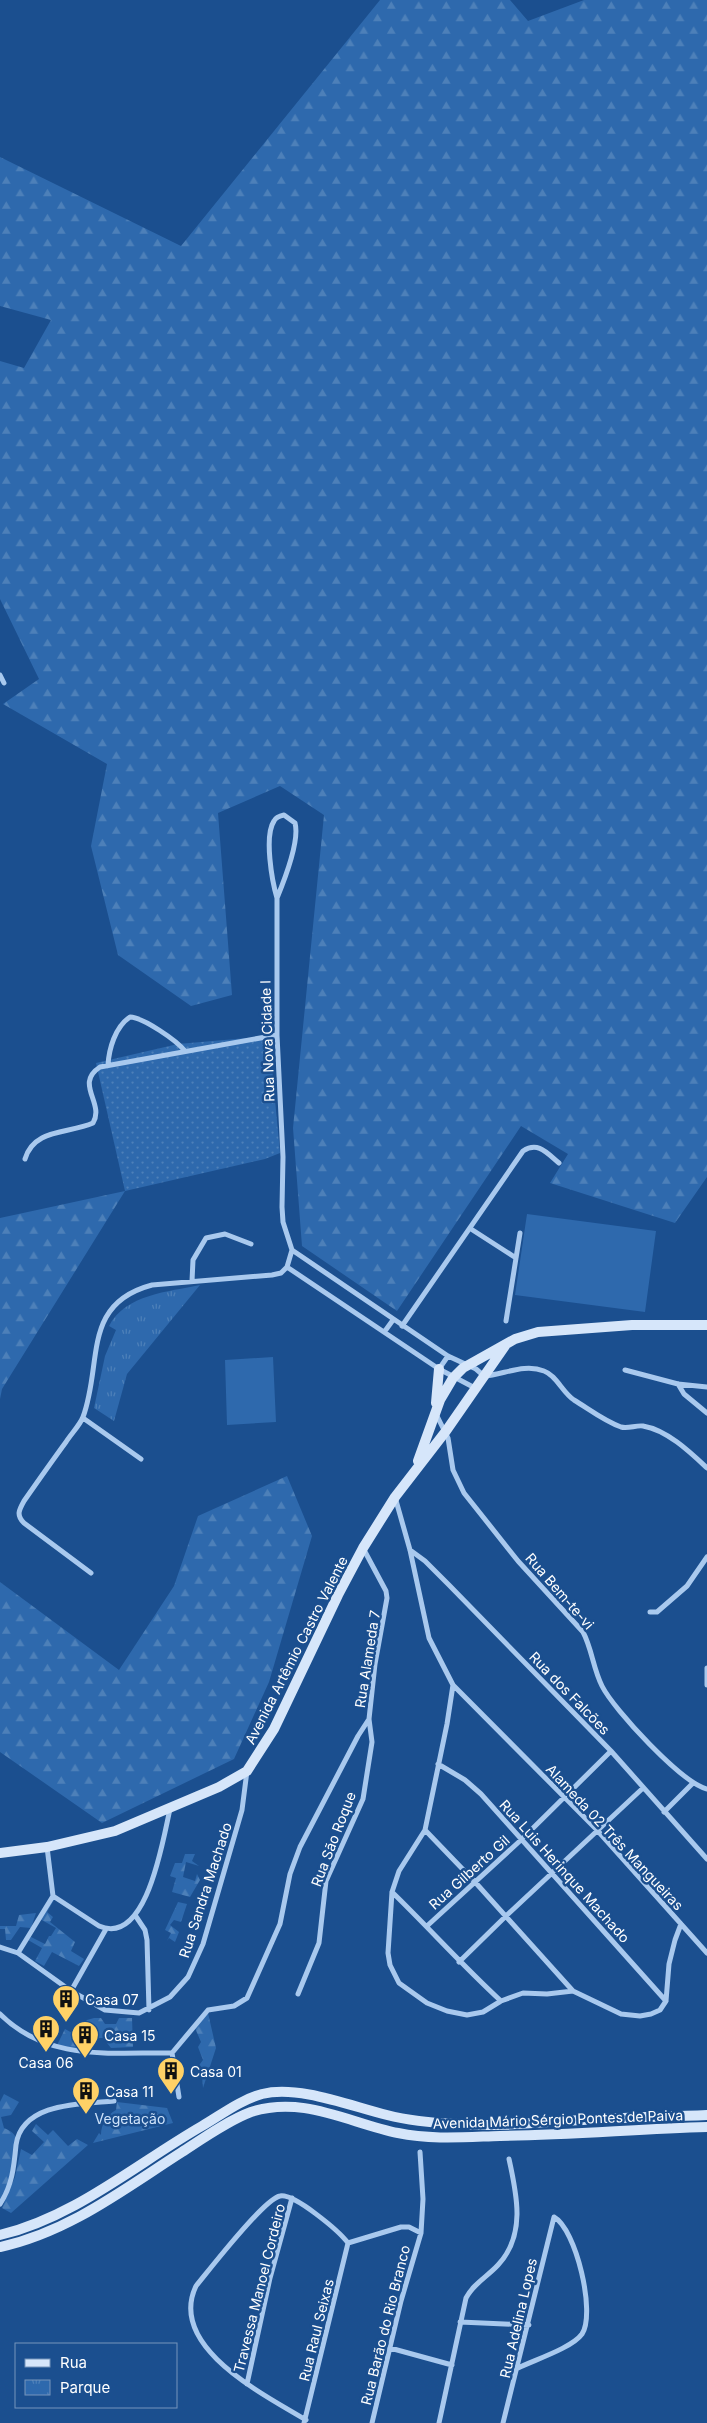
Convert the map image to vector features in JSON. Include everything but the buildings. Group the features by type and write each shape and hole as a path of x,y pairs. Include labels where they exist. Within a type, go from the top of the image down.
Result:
{"main road":[{"name":"Avenida Artêmio Castro Valente","path":"414,1471 435,1413 453,1378 468,1365 526,1334 632,1326 707,1325"},
{"name":"Avenida Artêmio Castro Valente","path":"0,1853 47,1847 98,1836 170,1809 219,1787 247,1771 274,1729 334,1602 363,1548 395,1497 446,1431 504,1346"},
{"path":"435,1413 439,1369"},
{"name":"Avenida Mário Sérgio Pontes de Paiva","path":"0,2234 38,2223 87,2198 154,2154 245,2100 270,2092 282,2091 309,2095 390,2116 459,2124 526,2125 584,2120 707,2116"},
{"name":"Avenida Mário Sérgio Pontes de Paiva","path":"0,2247 66,2226 112,2199 203,2138 251,2112 282,2106 315,2108 397,2133 421,2137 534,2136 707,2127"}],"street":[{"path":"0,676 4,683"},
{"name":"Rua Nova Cidade I","path":"277,898 285,878 296,828 291,818 284,815 277,817 270,831 271,876 277,898 277,1035 283,1157 282,1222 292,1250"},
{"path":"108,1065 112,1042 125,1020 130,1017 138,1019 172,1039 185,1051"},
{"path":"25,1159 28,1150 38,1139 93,1122 96,1114 89,1079 94,1071 108,1065 277,1035"},
{"path":"402,1326 524,1151 530,1146 538,1147 559,1163"},
{"path":"471,1229 516,1258"},
{"path":"506,1321 520,1233"},
{"path":"192,1281 193,1260 206,1238 225,1234 251,1244"},
{"path":"91,1574 24,1523 19,1518 18,1513 24,1501 83,1418 100,1332 111,1308 123,1296 134,1290 152,1285 266,1277 281,1272 287,1267 292,1250 402,1326 448,1356 480,1371 484,1376 514,1369 544,1370 549,1373 571,1398 605,1419 624,1428 639,1426 650,1428 672,1440 707,1468"},
{"path":"287,1267 439,1369 475,1388"},
{"path":"385,1331 393,1320"},
{"path":"439,1369 448,1356"},
{"path":"625,1370 678,1384 707,1387"},
{"path":"678,1384 684,1394 707,1413"},
{"name":"Rua Bem-te-vi","path":"435,1413 446,1431 453,1470 464,1493 518,1561 584,1632 590,1644 603,1688 626,1719 693,1783 707,1789"},
{"path":"83,1418 141,1459"},
{"name":"Alameda 02 Três Mangueiras","path":"395,1497 410,1550 429,1638 453,1684 597,1830 681,1924 669,1964 666,2001"},
{"name":"Rua Alameda 7","path":"363,1548 386,1591 387,1598 375,1664 369,1719"},
{"name":"Rua dos Falcões","path":"410,1550 425,1560 449,1584 611,1752 707,1859"},
{"path":"650,1612 657,1612 687,1586 707,1557"},
{"path":"707,1668 707,1685"},
{"path":"453,1684 425,1830 399,1871 392,1892 388,1953 390,1965 399,1983 427,2003 447,2011 467,2015 483,2012 501,2001 530,1992 547,1994 573,1991"},
{"path":"172,2053 208,2010 234,2006 247,1998 280,1924 290,1874 300,1847 358,1736 369,1719"},
{"name":"Rua São Roque","path":"298,1994 318,1943 326,1881 362,1799 372,1742 369,1719"},
{"name":"Rua Gilberto Gil","path":"427,1926 522,1839 611,1752"},
{"name":"Rua Luis Herinque Machado","path":"438,1764 465,1780 481,1794 666,2001"},
{"name":"Rua Sandra Machado","path":"0,1947 18,1953 71,1990 100,2007 116,2012 139,2013 149,2010 170,1997 180,1987 198,1957 242,1810 247,1771"},
{"path":"664,1812 693,1783"},
{"path":"459,1962 643,1788"},
{"path":"53,1896 106,1929 120,1927 135,1915 152,1882 170,1809"},
{"path":"425,1830 475,1882 573,1991 628,2016 651,2014 660,2010 666,2001"},
{"path":"18,1953 53,1896 47,1847"},
{"path":"392,1892 427,1926 459,1962 501,2001"},
{"path":"135,1915 145,1930 149,2010"},
{"path":"681,1924 707,1953"},
{"path":"71,1990 106,1929"},
{"path":"0,2014 30,2037 59,2049 76,2052 172,2053"},
{"path":"172,2053 180,2097"},
{"path":"0,2204 9,2187 15,2165 18,2138 24,2127 38,2115 53,2108 114,2101"},
{"name":"Rua Barão do Rio Branco","path":"372,2423 421,2233 423,2199 420,2152"},
{"path":"439,2423 466,2298 471,2289 498,2265 508,2250 516,2230 518,2210 509,2159"},
{"path":"305,2421 247,2384 218,2361 200,2339 192,2315 190,2297 196,2286 271,2199 286,2196 292,2198 342,2234 348,2243"},
{"name":"Travessa Manoel Cordeiro","path":"247,2384 270,2278 292,2198"},
{"name":"Rua Adelina Lopes","path":"503,2423 529,2324 553,2218 558,2220 566,2231 579,2262 588,2315 586,2327 572,2343 518,2368"},
{"name":"Rua Barão do Rio Branco","path":"348,2243 401,2227 409,2227 421,2233"},
{"name":"Rua Raul Seixas","path":"305,2421 348,2243"},
{"path":"460,2322 529,2324"},
{"path":"390,2348 452,2365"}],"green space":[{"path":"380,0 510,0 528,21 584,0 707,0 707,1177 675,1223 550,1183 568,1154 521,1126 397,1311 302,1246 293,1128 324,815 280,786 218,813 232,995 191,1006 118,955 91,846 107,764 3,704 39,679 0,599 0,361 24,368 51,320 0,306 0,157 181,246"},
{"path":"269,1036 280,1153 265,1159 125,1191 96,1063 178,1044"},
{"path":"125,1191 2,1389 0,1399 0,1218"},
{"path":"527,1214 656,1231 645,1312 515,1295"},
{"path":"200,1285 127,1374 114,1421 94,1408 105,1356 116,1330 109,1326 116,1315 126,1307 149,1296"},
{"path":"273,1357 276,1422 227,1425 225,1360"},
{"path":"287,1476 312,1536 269,1682 234,1759 102,1823 0,1752 0,1582 119,1670 174,1586 198,1516"},
{"path":"185,1854 195,1854 192,1861 199,1866 186,1862 183,1877 195,1881 197,1874 200,1880 190,1897 172,1892 176,1878 170,1876 175,1863 182,1863"},
{"path":"52,1898 54,1900 47,1912 53,1917 50,1922 75,1942 71,1951 84,1959 79,1966 52,1952 44,1966 35,1961 42,1948 28,1940 31,1937 45,1944 56,1928 40,1919"},
{"path":"178,1902 187,1904 181,1922 174,1920 170,1925 179,1932 175,1942 169,1938 167,1941 171,1933 165,1930"},
{"path":"36,1913 31,1928 20,1927 11,1940 6,1940 5,1929 0,1929 0,1926 16,1926 19,1915"},
{"path":"208,2013 216,2048 203,2088 202,2076 197,2068 203,2060 198,2047 201,2042 195,2028"},
{"path":"94,2018 101,2018 105,2024 116,2024 119,2018 132,2018 133,2047 111,2048 103,2038 96,2038 96,2035 94,2038 84,2039 86,2046 76,2049 57,2045 65,2029 74,2034 79,2024"},
{"path":"4,2094 19,2102 11,2115 1,2117 4,2128 14,2134 17,2144 12,2170 0,2200 0,2102"},
{"name":"Vegetação","path":"117,2102 167,2108 173,2123 93,2143 99,2133 101,2135 105,2120 116,2110"},
{"path":"36,2124 48,2135 53,2130 68,2146 77,2139 88,2145 11,2213 2,2208 15,2177 21,2149 32,2155 44,2142 32,2131"}],"place":[{"name":"Casa 07","path":"66,2023"},
{"name":"Casa 06","path":"46,2053"},
{"name":"Casa 15","path":"85,2059"},
{"name":"Casa 01","path":"171,2095"},
{"name":"Casa 11","path":"86,2115"}]}
